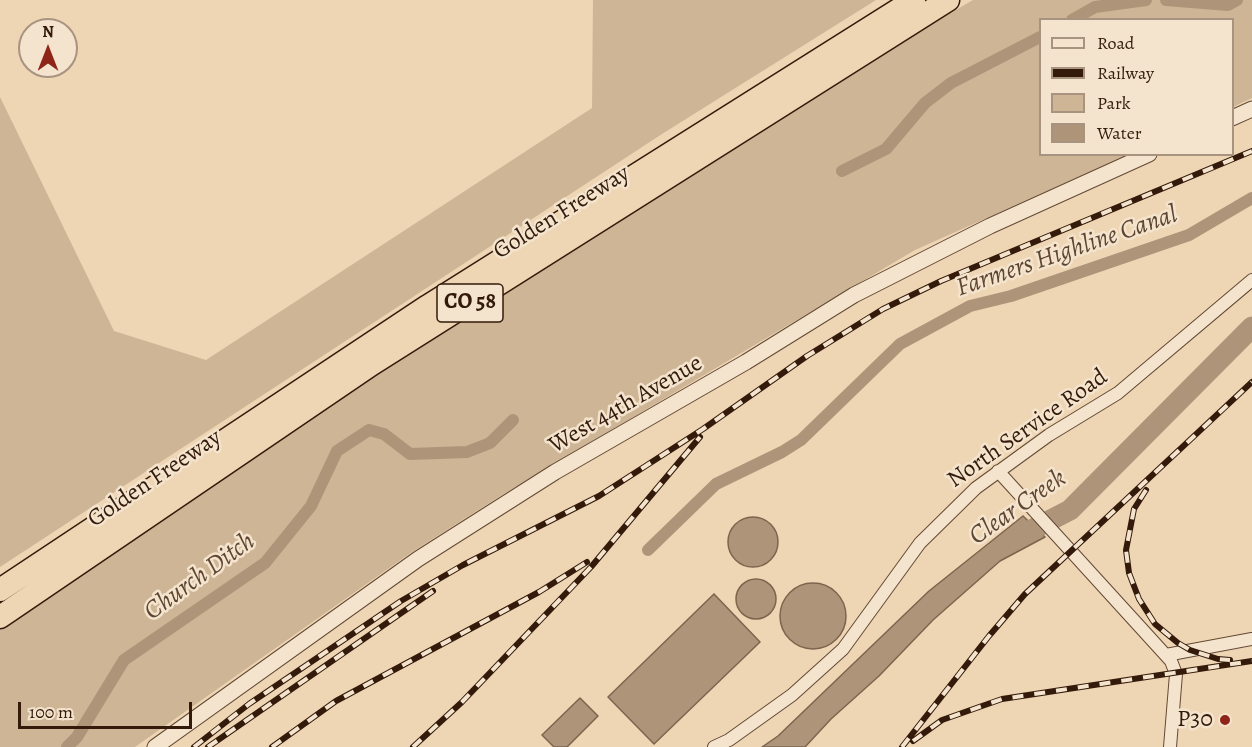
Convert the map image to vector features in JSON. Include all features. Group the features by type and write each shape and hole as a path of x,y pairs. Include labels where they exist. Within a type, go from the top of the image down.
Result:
{"highway":[{"name":"Golden Freeway","path":"0,590 418,312 914,0"},
{"name":"Golden Freeway","path":"0,617 372,364 948,0"}],"street":[{"path":"1234,118 1252,109"},
{"name":"West 44th Avenue","path":"155,747 418,559 555,472 746,362 854,295 990,226 1145,156"},
{"name":"North Service Road","path":"714,747 764,716 830,662 874,609 920,543 938,523 998,471 1118,393 1252,280"},
{"path":"998,471 1173,664 1176,674 1170,747"},
{"path":"1166,655 1252,639"}],"green space":[{"path":"593,0 876,0 662,134 0,567 0,97 114,331 206,360 592,108"},
{"path":"973,0 1252,0 1252,98 1234,107 1234,18 1039,18 1039,156 1126,156 915,250 505,493 412,552 135,747 0,747 0,622 279,435 595,237 728,148 868,61"}],"water":[{"name":"Clear Creek","path":"1023,516 1045,537 1000,561 933,620 805,747 762,747 778,736 929,591"},
{"path":"748,517 758,517 771,524 778,537 778,547 771,560 758,567 748,567 739,563 732,556 728,547 728,537 732,528 739,521"},
{"path":"756,579 764,580 770,585 775,591 775,607 770,613 764,618 756,619 748,618 742,613 737,607 736,599 737,591 742,585 748,580"},
{"path":"813,583 825,586 836,593 843,604 846,616 843,628 836,639 825,646 813,649 801,646 790,639 783,628 780,616 783,604 790,593 801,586"},
{"path":"714,594 760,642 654,744 608,697"},
{"path":"580,698 598,716 567,747 554,747 542,735"}],"waterway":[{"name":"Church Ditch","path":"1076,18 1095,7 1146,0"},
{"name":"Church Ditch","path":"1166,0 1228,5 1237,0"},
{"name":"Church Ditch","path":"842,171 886,149 925,103 951,83 1039,38"},
{"name":"Farmers Highline Canal","path":"648,550 716,484 782,452 801,440 900,344 970,306 1011,296 1189,235 1252,198"},
{"name":"Clear Creek","path":"1010,541 1070,510 1252,327"},
{"name":"Church Ditch","path":"67,747 77,737 124,660 265,563 311,506 337,451 369,430 384,434 410,454 467,452 490,443 513,420"}],"railway":[{"path":"194,747 249,704 401,601 463,565 599,496 703,429 807,356 883,309 941,281 1252,151"},
{"path":"902,747 1025,594 1252,382"},
{"path":"413,747 462,702 591,567 700,437"},
{"path":"1146,490 1134,509 1126,550 1129,573 1139,599 1155,624 1178,643 1190,650 1218,659 1230,660"},
{"path":"272,747 336,701 539,592 587,562"},
{"path":"208,747 433,591"},
{"path":"913,741 942,720 1002,699 1252,661"}],"place":[{"name":"P30","path":"1225,720"}]}
